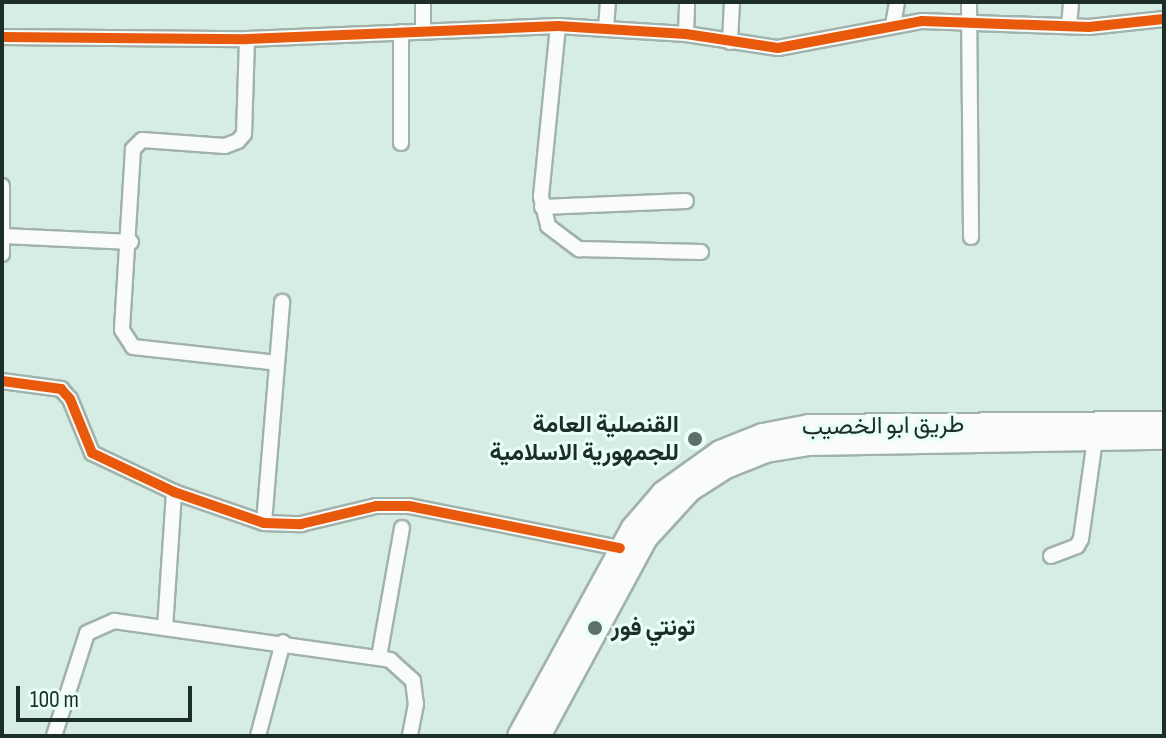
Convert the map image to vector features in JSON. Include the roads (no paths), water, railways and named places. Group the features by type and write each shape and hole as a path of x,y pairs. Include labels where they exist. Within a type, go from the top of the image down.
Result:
{"main road":[{"name":"طريق ابو الخصيب","path":"519,736 620,548 647,510 680,477 730,447 785,429 1164,423"},
{"name":"طريق ابو الخصيب","path":"539,736 646,538 690,490 726,467 766,451 809,444 1164,438"}],"street":[{"path":"423,2 423,29"},
{"path":"606,29 608,2"},
{"path":"686,34 687,2"},
{"path":"730,42 732,2"},
{"path":"893,25 897,2"},
{"path":"969,2 966,21 971,237"},
{"path":"1069,26 1071,2"},
{"path":"2,37 247,39 423,29 558,26 686,34 778,48 893,25 966,21 1069,26 1164,19"},
{"path":"558,26 542,207 554,234 579,249 701,252"},
{"path":"401,32 401,143"},
{"path":"247,39 244,134 225,146 136,144 122,330 126,344 277,363"},
{"path":"2,186 2,254"},
{"path":"542,207 686,201"},
{"path":"3,236 131,242"},
{"path":"264,523 282,302"},
{"path":"2,381 61,389 70,399 92,453 174,492 264,523 301,524 376,506 409,506 620,548"},
{"path":"1051,556 1077,546 1081,539 1095,439"},
{"path":"165,628 174,492"},
{"path":"379,657 402,528"},
{"path":"54,736 87,633 103,622 283,642 379,657 399,665 413,681 416,704 410,736"},
{"path":"258,736 283,642"}],"place":[{"name":"القنصلية العامة للجمهورية الاسلامية","path":"695,439"},
{"name":"تونتي فور","path":"595,628"}]}
